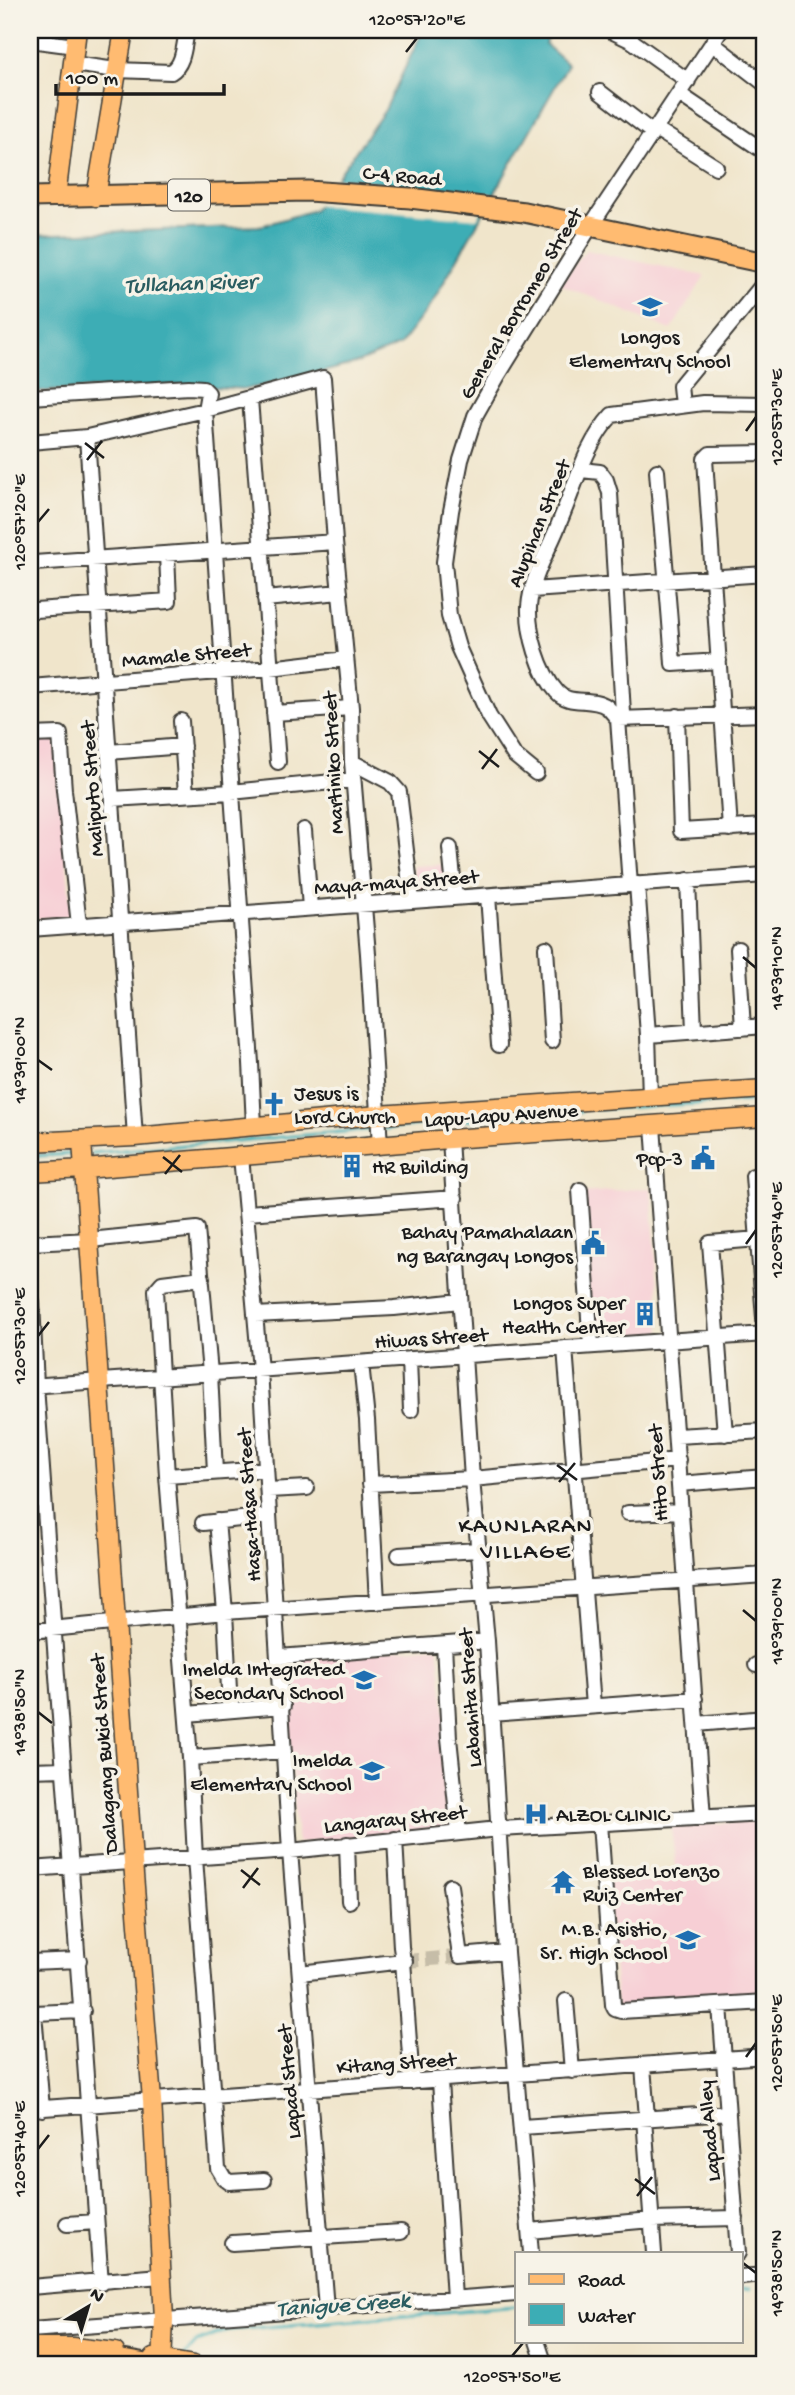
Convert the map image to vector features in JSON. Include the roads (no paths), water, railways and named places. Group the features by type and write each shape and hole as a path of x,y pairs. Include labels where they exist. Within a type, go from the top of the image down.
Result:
{"highway":[{"name":"C-4 Road","path":"30,197 308,191 485,206 765,263"},
{"path":"30,2355 159,2363"}],"main road":[{"path":"96,197 124,30"},
{"path":"56,197 75,47"},
{"name":"Lapu-Lapu Avenue","path":"30,1172 241,1156 379,1130 583,1101 765,1089"},
{"path":"583,1101 586,1131"},
{"name":"Lapu-Lapu Avenue","path":"30,1142 82,1141 254,1126 379,1130 450,1139 765,1117"},
{"name":"Dalagang Bukid Street","path":"82,1141 152,2100 164,2319 159,2363"},
{"path":"30,2347 91,2349 159,2363 194,2365"}],"street":[{"path":"30,40 75,47 116,70 172,72 178,69 187,30"},
{"path":"609,30 632,41 688,81"},
{"name":"General Borromeo Street","path":"536,773 514,755 489,716 458,647 449,616 444,562 461,460 475,416 504,365 590,227 721,30"},
{"path":"712,43 765,84"},
{"path":"600,92 654,131 716,167"},
{"path":"680,94 765,152"},
{"path":"681,405 682,382 765,282"},
{"name":"Martiniko Street","path":"250,399 323,378 351,708 353,780 379,1130"},
{"path":"30,397 199,388 208,393 205,410 254,1126"},
{"path":"30,442 87,437 250,399 278,762"},
{"name":"Alupihan Street","path":"619,719 606,706 563,698 555,690 536,654 529,620 532,590 581,470 602,425 611,415 703,402 765,404"},
{"name":"Maliputo Street","path":"87,437 135,1137"},
{"path":"730,829 705,459 710,454 765,453"},
{"path":"581,470 600,472 610,494 623,713 619,719 648,1035 650,1097"},
{"path":"657,471 673,664 719,661"},
{"path":"34,563 335,541"},
{"path":"35,610 170,600 167,554"},
{"path":"532,590 765,574"},
{"path":"265,599 340,592"},
{"name":"Mamale Street","path":"30,687 270,668 346,659"},
{"path":"274,713 351,708"},
{"path":"619,719 765,713"},
{"path":"677,716 681,831 765,826"},
{"path":"181,721 186,794"},
{"path":"30,736 60,734 79,925"},
{"path":"109,752 183,746"},
{"path":"352,762 390,782 399,792 412,901"},
{"path":"113,799 232,792 353,780"},
{"path":"304,830 310,908"},
{"path":"450,848 455,898"},
{"name":"Maya-maya Street","path":"30,929 765,875"},
{"path":"688,880 694,1031"},
{"path":"488,896 499,1045"},
{"path":"546,948 552,1041"},
{"path":"738,949 743,1028"},
{"path":"648,1035 765,1026"},
{"name":"Hito Street","path":"653,1126 703,1818"},
{"name":"Labahita Street","path":"450,1139 472,1479 487,1641 506,1952 530,2252"},
{"name":"Hasa-Hasa Street","path":"241,1156 260,1370 290,1851"},
{"path":"753,1177 760,1193 758,1239 765,1333"},
{"path":"580,1190 591,1346"},
{"path":"247,1213 454,1198"},
{"path":"30,1243 90,1240 195,1228 198,1230 215,1472"},
{"path":"725,1434 710,1243 758,1239"},
{"path":"202,1278 162,1283 156,1290 167,1476 187,1714 219,2172 229,2182 264,2180"},
{"path":"30,1299 36,1479 47,1531 101,2283"},
{"path":"255,1315 394,1308 460,1301"},
{"name":"Hiwas Street","path":"33,1386 765,1333"},
{"path":"565,1348 593,1706"},
{"path":"409,1359 411,1410"},
{"path":"361,1363 377,1602"},
{"path":"676,1436 765,1431"},
{"path":"370,1484 472,1479 677,1460"},
{"path":"167,1476 266,1469"},
{"path":"679,1484 765,1477"},
{"path":"268,1490 307,1488"},
{"path":"628,1513 681,1511"},
{"path":"230,1709 225,1612 210,1522 269,1516"},
{"path":"30,1532 47,1531"},
{"path":"399,1555 478,1550"},
{"path":"30,1631 225,1612 765,1575"},
{"path":"279,1657 487,1641"},
{"path":"444,1645 449,1738 459,1833"},
{"path":"491,1714 695,1699"},
{"path":"187,1714 283,1706"},
{"path":"697,1724 765,1718"},
{"path":"190,1758 284,1751"},
{"path":"30,1770 64,1769"},
{"name":"Langaray Street","path":"30,1869 290,1851 498,1829 765,1814"},
{"path":"600,1823 614,2007 621,2011 765,2002"},
{"path":"395,1839 412,2082"},
{"path":"347,1844 349,1901"},
{"name":"Lapad Street","path":"290,1851 326,2309"},
{"path":"450,1886 458,1957 506,1952"},
{"path":"30,1962 79,1961"},
{"path":"299,1973 404,1961"},
{"path":"566,2001 572,2071"},
{"name":"Lapad Alley","path":"720,2006 738,2252"},
{"path":"36,2109 34,2013 83,2011"},
{"name":"Kitang Street","path":"36,2109 765,2056"},
{"path":"643,2066 654,2252"},
{"path":"440,2081 454,2298"},
{"path":"522,2127 728,2113"},
{"path":"530,2231 651,2220 736,2218"},
{"path":"67,2224 96,2222"},
{"path":"232,2243 401,2232"},
{"path":"742,2277 765,2275"},
{"path":"30,2287 161,2276"},
{"path":"30,2330 515,2294"},
{"path":"537,2342 545,2365"}],"water":[{"name":"Tullahan River","path":"423,30 552,30 545,44 568,64 432,303 400,345 359,362 246,389 173,385 30,392 30,235 261,226 314,210 385,110"}],"waterway":[{"path":"595,1109 765,1100"},
{"path":"384,1129 448,1121 581,1111"},
{"path":"92,1153 377,1129"},
{"path":"30,1156 76,1154"},
{"name":"Tanigue Creek","path":"742,2289 749,2289"},
{"name":"Tanigue Creek","path":"183,2358 197,2342 228,2330 515,2307"}],"tunnel":[{"path":"405,1961 456,1957"}],"place":[{"name":"Longos Elementary School","path":"650,307"},
{"name":"Jesus is Lord Church","path":"274,1104"},
{"name":"Pcp-3","path":"703,1158"},
{"name":"HR Building","path":"352,1166"},
{"name":"Bahay Pamahalaan ng Barangay Longos","path":"593,1243"},
{"name":"Longos Super Health Center","path":"645,1314"},
{"name":"Imelda Integrated Secondary School","path":"364,1680"},
{"name":"Imelda Elementary School","path":"372,1771"},
{"name":"ALZOL CLINIC","path":"536,1814"},
{"name":"Blessed Lorenzo Ruiz Center","path":"563,1882"},
{"name":"M.B. Asistio, Sr. High School","path":"688,1940"}],"district":[{"name":"KAUNLARAN VILLAGE","path":"526,1537"}]}
